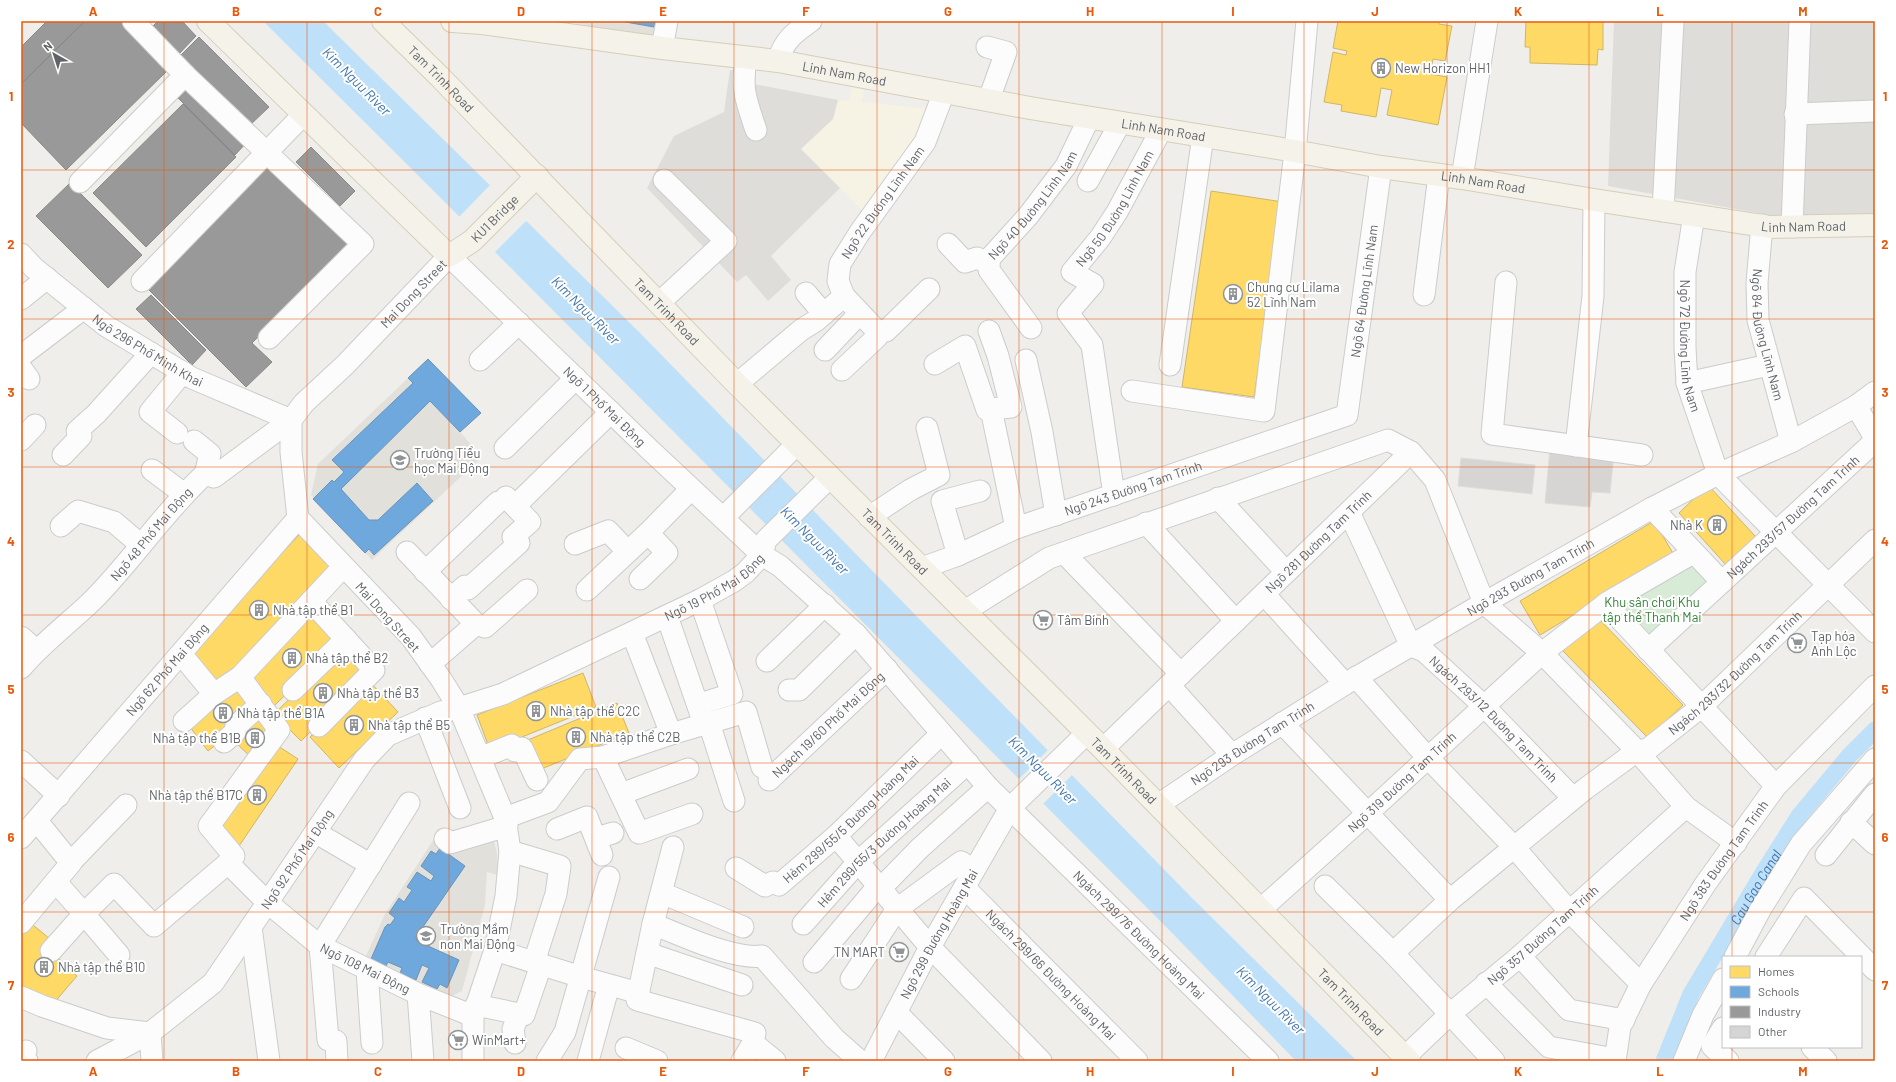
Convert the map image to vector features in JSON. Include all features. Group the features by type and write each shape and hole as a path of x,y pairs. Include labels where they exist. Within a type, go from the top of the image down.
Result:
{"main road":[{"path":"208,21 449,256"},
{"name":"Tam Trinh Road","path":"383,21 530,183 659,303 737,384 791,450 822,484 870,517 922,568 1103,749 1407,1059"},
{"name":"Linh Nam Road","path":"452,21 482,23 746,59 778,61 1089,118 1289,150 1381,167 1462,178 1664,211 1762,225 1792,227 1875,225"},
{"name":"KU1 Bridge","path":"449,256 472,241 530,183"}],"street":[{"path":"133,21 185,75 363,244 269,338"},
{"path":"662,48 667,21"},
{"path":"778,61 782,48 792,35 811,21"},
{"path":"1132,391 1264,411 1289,150 1297,21"},
{"path":"1289,150 1307,21"},
{"path":"1462,178 1487,21"},
{"path":"1664,211 1673,21"},
{"path":"1792,227 1795,114 1800,21"},
{"path":"987,47 1006,52 989,99"},
{"path":"746,59 743,75 744,94 756,130"},
{"path":"80,182 185,75"},
{"name":"Ngõ 22 Đường Lĩnh Nam","path":"844,296 838,280 840,264 860,232 925,142 944,92"},
{"path":"1795,114 1875,111"},
{"path":"142,280 303,115"},
{"name":"Ngõ 40 Đường Lĩnh Nam","path":"1031,328 989,270 989,259 1028,216 1066,166 1089,118"},
{"path":"1088,181 1120,123"},
{"name":"Ngõ 50 Đường Lĩnh Nam","path":"1114,495 1092,346 1068,313 1093,284 1072,272 1100,238 1117,212 1161,130"},
{"path":"1170,365 1203,136"},
{"name":"Ngõ 64 Đường Lĩnh Nam","path":"1347,415 1381,167"},
{"path":"1424,295 1439,175"},
{"path":"659,303 726,241 664,180"},
{"path":"1576,446 1593,296 1594,200"},
{"name":"Ngõ 72 Đường Lĩnh Nam","path":"1694,215 1685,272 1685,348 1687,383 1718,474"},
{"name":"Ngõ 84 Đường Lĩnh Nam","path":"1762,225 1757,283 1758,320 1791,442"},
{"path":"947,246 966,262 978,258 989,263"},
{"name":"Ngõ 296 Phố Minh Khai","path":"21,254 47,278 106,326 183,372 292,420"},
{"name":"Ngõ 1 Phố Mai Động","path":"449,256 691,489 762,555"},
{"name":"Mai Dong Street","path":"292,420 304,403 345,365 449,256"},
{"path":"21,299 47,278"},
{"path":"1506,282 1492,434 1642,455"},
{"path":"877,331 886,331 929,288"},
{"path":"806,292 824,314"},
{"path":"737,384 844,296 877,331 878,337 842,370"},
{"path":"21,356 84,308"},
{"path":"825,350 860,313"},
{"path":"480,360 519,323"},
{"path":"935,364 965,346 987,410 1011,406 998,356 989,330"},
{"path":"63,455 81,436 77,431 97,406 152,353"},
{"path":"1026,360 1042,432 1056,515"},
{"path":"1687,383 1769,365"},
{"path":"183,372 150,412 210,454 205,474 214,477 292,420"},
{"path":"505,448 576,378"},
{"name":"Ngõ 293 Đường Tam Trinh","path":"1158,805 1282,723 1484,603 1652,508 1718,474 1791,442 1856,406 1875,392"},
{"path":"1856,406 1875,440"},
{"path":"991,409 1016,528"},
{"path":"425,572 611,412"},
{"name":"Ngõ 243 Đường Tam Trinh","path":"922,568 958,555 1016,528 1347,415"},
{"path":"292,420 291,452 298,518"},
{"path":"21,440 35,425"},
{"path":"870,517 910,490 939,475 927,428"},
{"path":"965,611 1049,558 1388,440 1411,452 1435,480 1484,603 1542,653 1637,751 1686,806 1736,843"},
{"name":"Ngách 293/57 Đường Tam Trinh","path":"1652,508 1722,582 1875,440"},
{"path":"723,518 791,450"},
{"name":"Ngõ 281 Đường Tam Trinh","path":"1103,749 1411,452"},
{"path":"152,470 184,494"},
{"name":"Ngõ 48 Phố Mai Động","path":"21,668 29,643 92,601 141,546 184,494 205,474"},
{"path":"1718,474 1875,632"},
{"path":"762,555 766,540 822,484"},
{"path":"587,590 648,533 691,489"},
{"path":"958,555 942,501 980,491"},
{"path":"1218,498 1286,572"},
{"path":"451,599 465,586 468,589 519,543 514,537 530,522 506,502"},
{"path":"62,526 78,510 117,517 141,546"},
{"path":"1349,512 1411,646"},
{"name":"Mai Dong Street","path":"298,518 410,638 430,664 459,708 506,822 510,851 506,896 495,950 474,1011 473,1061"},
{"name":"Ngõ 62 Phố Mai Động","path":"21,838 298,518"},
{"path":"1146,523 1236,621"},
{"path":"575,544 608,531 627,551"},
{"path":"640,578 667,553 648,533"},
{"name":"Ngách 293/32 Đường Tam Trinh","path":"1393,953 1450,900 1574,798 1637,751 1648,749 1701,707 1875,540"},
{"path":"407,552 476,624 485,627 527,590"},
{"path":"1064,553 1175,679 1232,755"},
{"name":"Ngõ 319 Đường Tam Trinh","path":"1260,910 1542,653 1606,604 1693,553"},
{"name":"Ngõ 19 Phố Mai Động","path":"459,708 503,694 700,600 740,577 762,555 780,566 856,634 941,734 968,763"},
{"path":"184,721 214,694 240,677 343,567"},
{"path":"1648,650 1722,582"},
{"path":"1264,594 1427,757 1514,848 1569,911 1640,984"},
{"path":"445,839 450,843 506,822 546,803 580,759 603,757 671,734 732,694 700,600"},
{"path":"311,601 374,670 319,726"},
{"path":"1606,604 1776,786"},
{"path":"767,661 825,605"},
{"path":"667,616 705,713 734,801"},
{"path":"430,664 476,624"},
{"path":"632,633 671,734"},
{"path":"789,690 799,690 856,634"},
{"path":"293,690 346,639"},
{"name":"Ngách 293/12 Đường Tam Trinh","path":"1411,646 1424,651 1484,706 1574,798"},
{"path":"180,654 214,694"},
{"name":"Ngách 19/60 Phố Mai Động","path":"705,713 746,712 766,773 887,669"},
{"path":"51,952 84,914 114,884 154,926 228,863 234,856 209,826 279,730 240,677"},
{"name":"Ngõ 383 Đường Tam Trinh","path":"1615,1060 1620,1027 1640,984 1706,883 1776,786 1875,686"},
{"path":"224,742 235,732 236,726 261,704"},
{"name":"Ngõ 92 Phố Mai Động","path":"97,1061 150,1033 213,983 364,760 375,747 388,736 425,718 441,712 459,708"},
{"path":"425,718 460,808"},
{"path":"1282,723 1450,900"},
{"name":"Ngõ 299 Đường Hoàng Mai","path":"871,1061 930,947 1010,808 1087,733"},
{"name":"Hẻm 299/55/5 Đường Hoàng Mai","path":"736,868 765,886 773,882 780,885 836,836 941,734"},
{"path":"480,758 512,745 515,751 522,748 541,775"},
{"path":"603,757 639,832 692,814"},
{"path":"1736,956 1760,910 1801,844 1875,759"},
{"path":"21,761 58,796"},
{"name":"Ngách 299/76 Đường Hoàng Mai","path":"968,763 988,787 1268,1061"},
{"name":"Hẻm 299/55/3 Đường Hoàng Mai","path":"803,924 858,861 968,763"},
{"path":"620,794 688,769"},
{"path":"814,962 880,887 920,848 988,787"},
{"path":"1826,855 1875,794"},
{"path":"337,1061 336,1041 328,1040 320,946 409,803"},
{"path":"546,803 558,832 587,817 604,842"},
{"path":"21,923 72,863 70,862 126,805"},
{"name":"Ngõ 357 Đường Tam Trinh","path":"1407,1059 1450,1014 1520,956 1680,812"},
{"path":"37,821 70,862"},
{"path":"1851,822 1875,844"},
{"path":"315,832 371,865"},
{"path":"836,836 930,947 1040,1061"},
{"path":"638,996 653,924 673,847"},
{"path":"510,851 560,866 556,894 524,1014 519,1014 513,1029 515,1043"},
{"path":"851,979 897,909 961,862 969,879"},
{"name":"Ngõ 108 Mai Động","path":"228,863 268,903 320,946 418,994 474,1011 519,1014"},
{"path":"547,1061 565,1032 609,877"},
{"name":"Ngách 299/66 Đường Hoàng Mai","path":"969,879 1137,1061"},
{"path":"56,882 119,955"},
{"path":"1325,886 1393,953 1494,1061"},
{"path":"662,893 743,927"},
{"path":"1767,956 1804,898 1861,956"},
{"path":"1760,910 1784,928"},
{"path":"653,924 725,951 753,957 762,956 834,1038 860,1061"},
{"path":"251,927 269,1061"},
{"path":"495,950 609,985 638,996 755,1033 753,1043 742,1061"},
{"path":"647,953 742,985"},
{"path":"1520,956 1569,1010 1624,1020"},
{"path":"1862,957 1875,970"},
{"path":"367,970 372,1043"},
{"path":"1684,1061 1703,1015 1722,981"},
{"path":"1486,983 1549,1047 1615,1060"},
{"path":"560,1040 589,1057 609,985"},
{"path":"418,994 423,1061"},
{"path":"21,997 42,1006 107,1028 150,1033 152,1061"},
{"path":"896,1012 944,1061"},
{"path":"1722,1030 1712,1046 1728,1061"},
{"path":"753,1043 775,1061"},
{"path":"626,1048 657,1061"},
{"path":"1813,1048 1826,1061"}],"shaded area":[{"path":"562,21 662,21 660,38"},
{"path":"1614,21 1875,21 1875,215 1769,215 1608,186"},
{"path":"730,70 753,71 754,84 838,100 833,119 801,149 840,188 771,256 791,280 768,301 746,275 737,282 647,188 674,136 724,112"},
{"path":"852,88 864,90 862,102 930,109 924,132 866,214 801,149 833,119 838,100 849,101"},
{"name":"Trường Tiểu học Mai Động","path":"428,359 481,413 460,432 482,457 372,560 311,495 318,464"},
{"name":"Trường Mầm non Mai Động","path":"492,832 497,854 498,875 487,872 485,905 462,991 449,997 365,958 385,914 434,839 449,846"}],"green space":[{"name":"Khu sân chơi Khu tập thể Thanh Mai","path":"1692,561 1710,584 1650,642 1616,606"}],"water":[{"name":"Kim Nguu River","path":"263,21 323,21 640,333 1192,898 1357,1061 1296,1061 1177,938 490,247"}],"pier":[{"path":"492,183 528,219 494,253 458,218"},
{"path":"1049,749 1073,774 1042,805 1017,781"}],"building: Homes":[{"name":"New Horizon HH1","path":"1338,21 1439,21 1439,24 1452,26 1445,61 1433,59 1430,74 1447,77 1438,125 1387,115 1392,90 1381,88 1376,117 1341,111 1342,105 1324,102 1333,52 1346,55 1347,51 1333,48"},
{"path":"1526,21 1603,21 1603,50 1598,49 1597,65 1530,63 1530,47 1525,47"},
{"name":"Chung cư Lilama 52 Lĩnh Nam","path":"1211,191 1283,202 1254,397 1182,387"},
{"name":"Nhà K","path":"1708,485 1756,537 1726,565 1679,513"},
{"path":"1654,521 1674,555 1540,635 1520,601"},
{"name":"Nhà tập thể B1","path":"299,535 333,568 220,685 186,653"},
{"name":"Nhà tập thể B2","path":"312,608 342,639 272,708 242,678"},
{"path":"1597,617 1683,705 1648,738 1563,651"},
{"name":"Nhà tập thể B3","path":"345,645 372,671 301,741 274,714"},
{"name":"Nhà tập thể C2C","path":"583,673 596,707 490,750 477,715"},
{"name":"Nhà tập thể B1A","path":"238,680 258,704 234,730 208,751 187,723"},
{"name":"Nhà tập thể B5","path":"369,681 398,712 339,768 310,737"},
{"name":"Nhà tập thể C2B","path":"617,703 629,733 534,772 523,742"},
{"name":"Nhà tập thể B1B","path":"256,717 274,735 255,761 235,742"},
{"name":"Nhà tập thể B17C","path":"275,744 298,759 239,846 216,831"},
{"name":"Nhà tập thể B10","path":"28,921 55,943 55,955 77,976 53,1004 21,989 21,928"}],"building: Schools":[{"path":"620,21 655,21 654,27"},
{"path":"428,359 481,413 460,432 430,401 341,489 369,520 378,520 417,483 433,501 374,555 369,549 365,553 313,499 332,480 334,482 344,472 332,460 413,383 408,378"},
{"path":"440,848 465,866 416,937 417,941 459,960 447,988 440,984 437,989 422,982 429,968 422,965 416,980 400,973 402,968 388,962 386,966 371,959 385,927 388,924 390,925 395,918 389,913 399,898 404,902 412,890 407,887 417,872 431,881 434,876 421,866 431,851 436,854"}],"building: Industry":[{"path":"47,21 85,21 21,84 21,47"},
{"path":"85,21 126,21 171,67 66,170 21,123 21,84"},
{"path":"158,21 182,21 196,36 177,56 150,29"},
{"path":"199,37 269,107 248,127 179,57"},
{"path":"189,85 247,142 235,155 177,97"},
{"path":"183,104 236,157 146,247 93,193"},
{"path":"311,147 355,191 340,206 296,162"},
{"path":"270,163 351,245 252,343 272,362 246,387 146,287"},
{"path":"70,183 142,255 108,288 36,216"},
{"path":"151,295 206,350 192,365 136,309"}],"building: Other":[{"path":"1550,448 1614,454 1610,493 1592,492 1590,507 1545,503"},
{"path":"1461,458 1535,465 1532,494 1458,486"}],"waterway":[{"name":"Cau Gao Canal","path":"1664,1061 1691,994 1763,873 1799,816 1849,756 1875,730"}],"place":[{"name":"New Horizon HH1","path":"1381,68"},
{"name":"Chung cư Lilama 52 Lĩnh Nam","path":"1233,294"},
{"name":"Trường Tiểu học Mai Động","path":"400,460"},
{"name":"Nhà K","path":"1717,525"},
{"name":"Nhà tập thể B1","path":"259,610"},
{"name":"Tâm Bính","path":"1043,620"},
{"name":"Tạp hóa Anh Lộc","path":"1797,643"},
{"name":"Nhà tập thể B2","path":"292,658"},
{"name":"Nhà tập thể B3","path":"323,693"},
{"name":"Nhà tập thể C2C","path":"536,711"},
{"name":"Nhà tập thể B1A","path":"223,713"},
{"name":"Nhà tập thể B5","path":"354,725"},
{"name":"Nhà tập thể C2B","path":"576,737"},
{"name":"Nhà tập thể B1B","path":"255,738"},
{"name":"Nhà tập thể B17C","path":"257,795"},
{"name":"Trường Mầm non Mai Động","path":"426,936"},
{"name":"TN MART","path":"899,952"},
{"name":"Nhà tập thể B10","path":"44,967"},
{"name":"WinMart+","path":"458,1040"}]}
